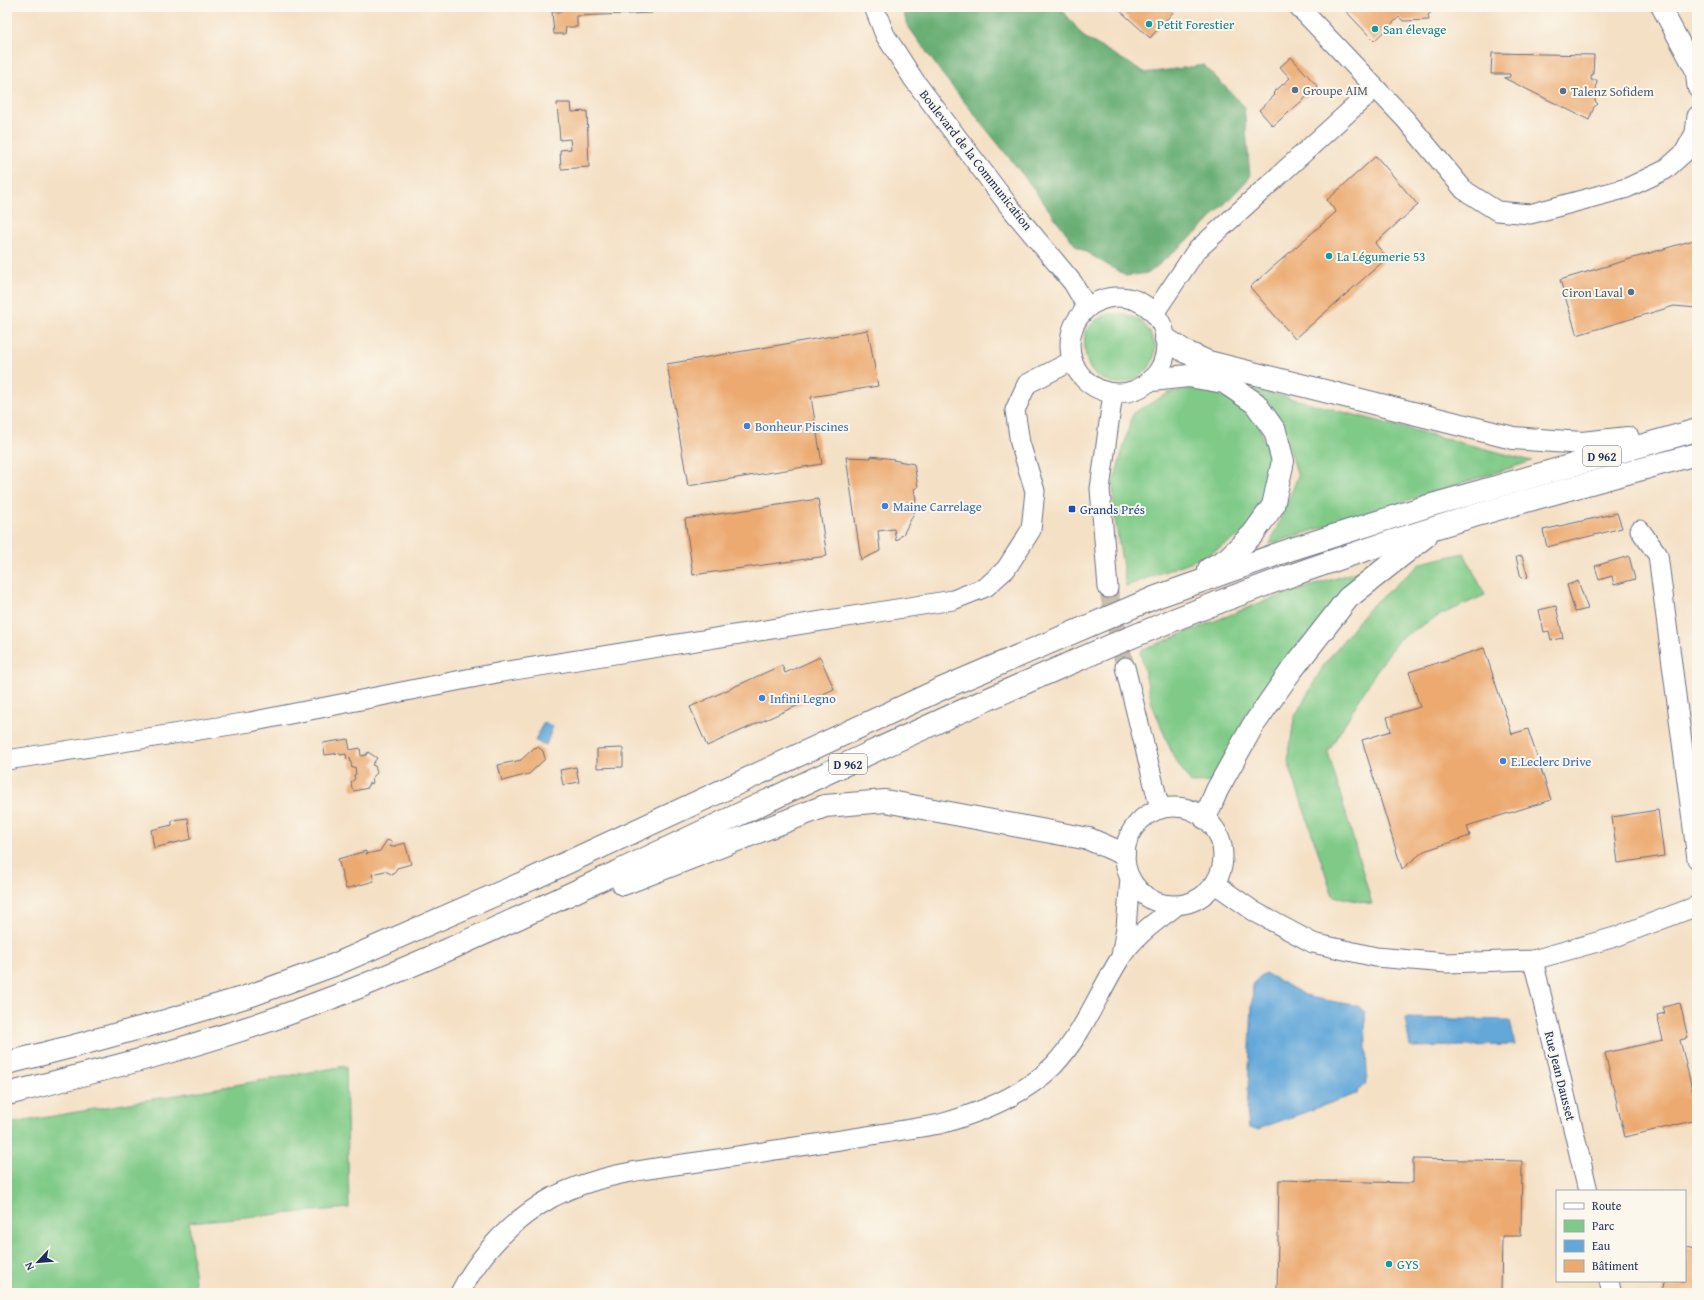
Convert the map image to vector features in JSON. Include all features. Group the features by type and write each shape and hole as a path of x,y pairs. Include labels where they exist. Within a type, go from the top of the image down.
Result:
{"main road":[{"path":"1166,339 1186,352 1208,362 1513,438 1582,443 1696,430"},
{"path":"1152,380 1188,376 1224,382 1255,403 1275,431 1283,462 1273,506 1253,534 1227,559 1156,597"},
{"name":"D 962","path":"7,1063 165,1021 286,983 334,965 534,878 941,688 1156,597 1292,549 1428,506 1696,430"},
{"name":"D 962","path":"7,1094 175,1050 261,1023 346,992 549,904 1057,668 1167,622 1301,572 1436,527 1697,454"},
{"path":"1205,818 1217,790 1252,727 1291,671 1348,598 1436,527"},
{"path":"346,992 825,806 885,801 1089,839 1124,854"}],"street":[{"name":"Boulevard de la Communication","path":"874,7 885,35 914,80 1009,206 1073,283 1087,307"},
{"path":"1299,7 1405,119 1464,190 1497,211 1530,214 1628,188 1665,170 1684,153 1695,133 1697,116"},
{"path":"1661,7 1695,70 1697,86"},
{"path":"1155,312 1196,251 1376,88"},
{"path":"1115,296 1130,297 1144,303 1155,312 1162,325 1166,339 1166,354 1161,368 1152,380 1140,388 1127,392 1113,393 1100,390 1088,383 1079,373 1072,361 1070,346 1071,332 1077,318 1087,307 1100,299 1115,296"},
{"path":"7,760 250,722 502,672 953,600 986,587 1006,569 1031,530 1035,491 1020,443 1015,410 1027,384 1072,361"},
{"path":"1108,588 1100,488 1113,393"},
{"path":"1640,530 1658,555 1697,859"},
{"path":"1125,667 1160,809"},
{"path":"1176,807 1191,810 1205,818 1215,828 1221,842 1223,856 1221,871 1215,884 1204,896 1191,903 1176,906 1161,904 1147,898 1135,887 1130,878 1127,871 1124,854 1127,839 1135,826 1146,815 1160,809 1176,807"},
{"path":"1121,956 1126,928 1130,878"},
{"path":"1215,884 1255,912 1313,943 1376,958 1439,963 1493,963 1533,960 1615,938 1697,906"},
{"path":"460,1293 474,1266 505,1232 552,1198 592,1181 649,1170 940,1124 965,1117 990,1107 1028,1085 1052,1067 1066,1051 1084,1023 1121,956 1146,930 1176,906"},
{"name":"Rue Jean Dausset","path":"1533,960 1588,1190"},
{"path":"1609,1282 1612,1293"}],"green space":[{"path":"901,7 1060,7 1084,37 1146,73 1204,65 1244,106 1250,177 1201,229 1149,273 1126,276 1076,246 1023,175 943,75 908,26"},
{"path":"1108,314 1133,317 1138,320 1146,327 1155,344 1155,354 1152,363 1139,377 1131,381 1122,383 1112,382 1098,377 1091,371 1087,360 1085,331 1096,320"},
{"path":"1246,380 1270,393 1532,461 1270,544 1298,476 1288,443 1274,411"},
{"path":"1200,387 1233,401 1257,418 1269,456 1263,495 1247,531 1206,556 1126,586 1114,512 1113,484 1133,413 1169,393"},
{"path":"1464,553 1485,595 1436,617 1399,639 1375,673 1328,752 1372,904 1333,896 1288,762 1294,718 1325,663 1369,608 1421,563"},
{"path":"1377,565 1213,782 1191,783 1174,758 1152,704 1140,651 1262,602"},
{"path":"346,1066 349,1208 189,1222 196,1293 7,1293 7,1124"}],"water":[{"path":"543,723 553,726 546,745 535,741"},
{"path":"1265,973 1309,997 1358,1006 1365,1012 1367,1075 1365,1085 1356,1094 1258,1129 1249,1128 1247,1111 1253,983"},
{"path":"1405,1018 1510,1020 1515,1045 1410,1047"}],"building":[{"path":"652,7 652,13 577,16 577,27 566,27 565,34 554,34 552,12 562,12 562,8"},
{"name":"Petit Forestier","path":"1116,7 1169,7 1174,11 1150,38"},
{"name":"San élevage","path":"1342,7 1437,7 1428,15 1429,20 1403,21 1399,17 1374,41"},
{"name":"Talenz Sofidem","path":"1492,53 1594,55 1593,75 1591,75 1591,80 1597,80 1595,101 1598,104 1594,107 1589,120 1504,78 1510,77 1510,74 1491,74"},
{"name":"Groupe AIM","path":"1291,57 1318,87 1273,126 1259,110 1275,95 1273,93 1290,78 1280,67"},
{"path":"557,103 571,103 572,112 587,111 589,167 561,169 560,150 571,149 570,139 560,140"},
{"name":"La Légumerie 53","path":"1376,156 1418,205 1375,243 1387,258 1295,339 1250,287 1336,212 1327,200"},
{"name":"Ciron Laval","path":"1697,239 1697,308 1674,306 1577,335 1560,280"},
{"name":"Bonheur Piscines","path":"868,330 878,386 811,397 822,464 688,486 667,364"},
{"name":"Maine Carrelage","path":"871,456 894,459 893,460 914,464 918,487 914,489 916,499 914,513 904,533 896,541 894,529 878,531 880,551 861,560 846,457 871,458"},
{"path":"818,499 827,556 693,575 685,519"},
{"path":"1617,513 1622,528 1547,547 1543,530"},
{"path":"1522,556 1528,577 1521,578 1516,557"},
{"path":"1629,556 1635,579 1614,585 1612,576 1599,580 1595,566"},
{"path":"1578,581 1588,609 1575,612 1567,585"},
{"path":"1556,606 1563,638 1551,640 1549,631 1544,632 1539,610"},
{"path":"1484,648 1512,734 1528,729 1551,800 1467,826 1470,836 1424,851 1402,869 1362,740 1391,731 1387,717 1420,707 1409,672"},
{"name":"Infini Legno","path":"820,657 834,689 707,746 690,707 782,665 785,673"},
{"path":"348,739 350,750 360,748 361,756 366,755 368,752 377,758 372,765 375,766 377,773 372,778 373,783 368,784 368,788 354,791 352,789 351,782 355,779 354,775 356,774 355,767 352,768 350,758 347,759 346,754 340,755 340,753 325,755 323,743"},
{"path":"538,747 543,751 545,759 529,774 502,781 498,765 521,760 534,748"},
{"path":"623,748 623,767 597,768 597,749"},
{"path":"576,767 579,782 563,785 560,770"},
{"path":"1658,810 1664,856 1618,863 1612,817"},
{"path":"188,818 191,839 154,848 151,830 172,825 172,820"},
{"path":"387,840 392,842 391,847 405,843 411,864 397,868 393,875 385,871 372,874 374,881 346,889 338,859 366,851 366,854 380,851"},
{"path":"1680,1003 1688,1038 1680,1040 1697,1109 1697,1120 1625,1137 1605,1053 1663,1040 1657,1015 1665,1013 1663,1007"},
{"name":"GYS","path":"1413,1159 1522,1161 1521,1236 1502,1236 1501,1293 1277,1293 1279,1180 1413,1183"},
{"path":"1686,1246 1697,1250 1697,1293 1661,1293 1665,1282 1686,1282"}],"tunnel":[{"path":"1108,588 1125,667"}],"place":[{"name":"Petit Forestier","path":"1149,24"},
{"name":"San élevage","path":"1375,29"},
{"name":"Groupe AIM","path":"1295,90"},
{"name":"Talenz Sofidem","path":"1563,91"},
{"name":"La Légumerie 53","path":"1329,256"},
{"name":"Ciron Laval","path":"1631,292"},
{"name":"Bonheur Piscines","path":"747,426"},
{"name":"Maine Carrelage","path":"885,506"},
{"name":"Grands Prés","path":"1072,509"},
{"name":"Infini Legno","path":"762,698"},
{"name":"E.Leclerc Drive","path":"1503,761"},
{"name":"GYS","path":"1389,1264"}]}
